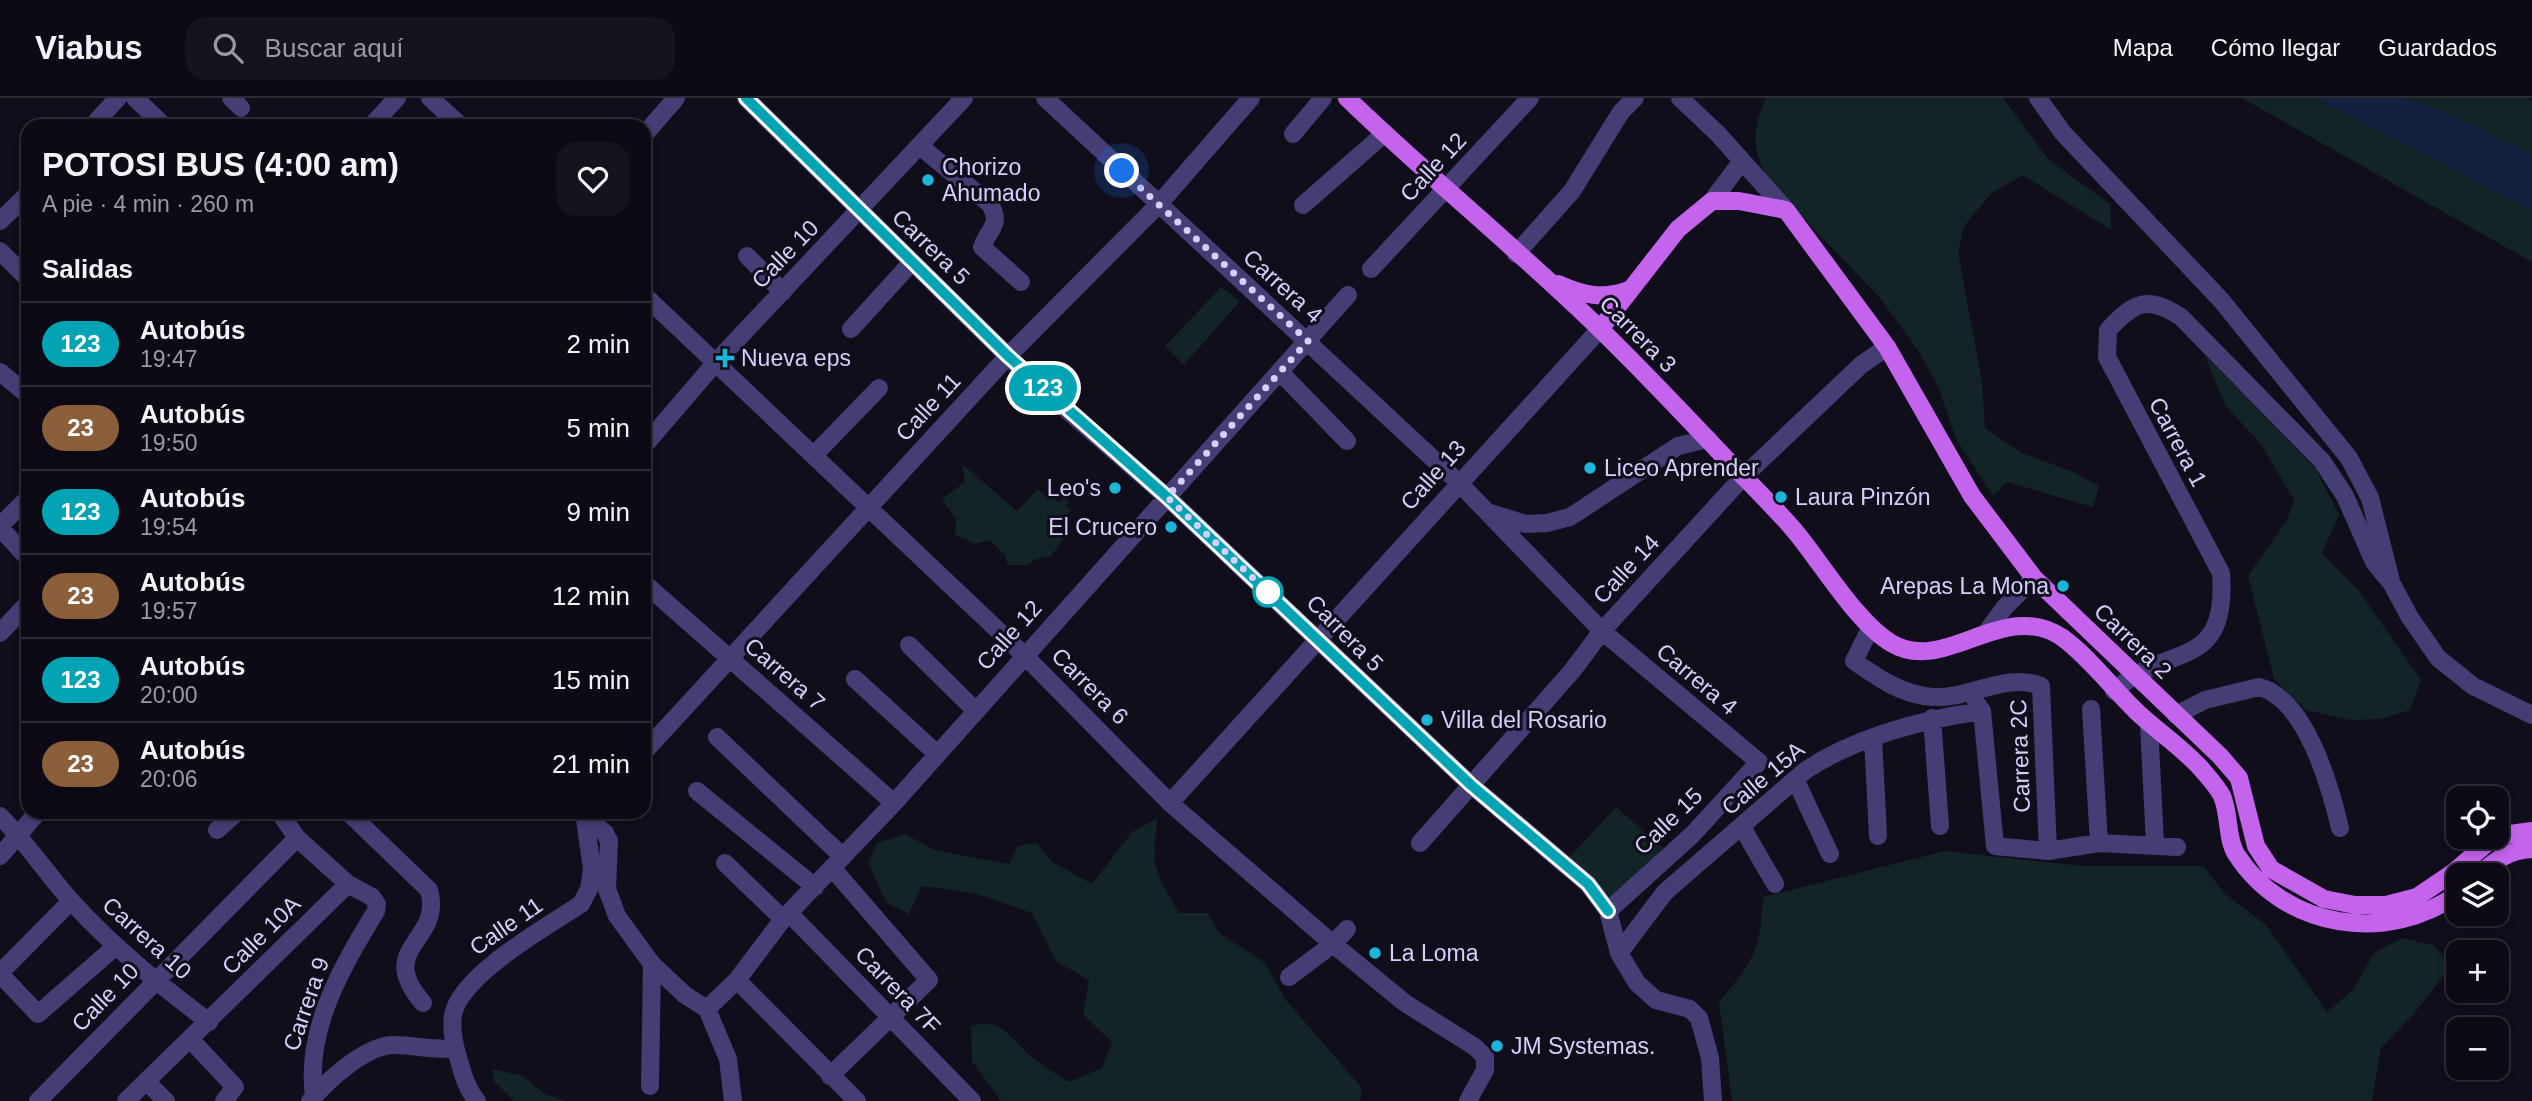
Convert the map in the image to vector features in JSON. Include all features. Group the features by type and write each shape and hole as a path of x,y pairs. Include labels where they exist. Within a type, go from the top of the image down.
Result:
{"main road":[{"name":"Carrera 3","path":"1347,98 1600,329 1792,528 1871,627"},
{"path":"1712,201 1739,201 1786,209"},
{"name":"Calle 13","path":"1600,329 1678,229 1712,201"},
{"name":"Carrera 2","path":"1786,209 1887,347 1972,496 2034,578 2239,778 2256,846 2271,869 2324,900 2355,905 2386,905 2417,897 2454,872 2486,844 2510,834 2532,831"},
{"path":"1546,279 1597,297 1629,290"},
{"path":"1871,627 1894,645 1931,652 1958,645 1988,630"},
{"name":"Carrera 2","path":"1988,630 2026,627 2049,630 2067,641 2149,724 2201,769 2223,798 2233,849 2256,882 2319,918 2349,924 2376,925 2437,909 2446,902"},
{"path":"2493,863 2516,849 2532,849"}],"street":[{"path":"98,119 118,98"},
{"path":"135,98 157,119"},
{"path":"378,119 397,98"},
{"path":"430,98 453,119"},
{"path":"651,127 676,98"},
{"name":"Carrera 5","path":"746,98 1008,356 1167,497 1471,785 1588,884 1608,911"},
{"name":"Calle 10","path":"651,438 716,362 860,212 964,98"},
{"name":"Carrera 4","path":"1045,98 1458,482 1602,631 1759,762"},
{"name":"Calle 11","path":"651,744 728,657 1008,356 1158,205 1251,98"},
{"path":"1293,134 1323,98"},
{"path":"1516,254 1572,191 1621,113 1635,98"},
{"name":"Carrera 2","path":"1679,98 1786,209"},
{"path":"2038,98 2063,133 2221,300 2349,458 2370,498 2392,584 2409,616 2438,658 2473,686 2532,715"},
{"name":"Calle 12","path":"1371,269 1446,191 1522,101"},
{"path":"1303,205 1384,134"},
{"path":"921,147 990,204 996,214 997,225 982,247 1021,282"},
{"path":"1712,201 1742,161"},
{"path":"0,221 21,201"},
{"path":"0,251 21,272"},
{"path":"747,256 783,292"},
{"path":"851,329 911,262"},
{"name":"Calle 12","path":"707,1009 737,980 787,916 894,803 1348,295"},
{"name":"Carrera 6","path":"651,302 870,506 1024,655 1170,803 1405,1003 1475,1047 1485,1057 1485,1070 1479,1081"},
{"name":"Carrera 1","path":"2132,674 2186,656 2208,640 2218,625 2223,600 2221,573 2107,357 2108,330 2126,310 2143,303 2165,307 2181,317 2322,461 2345,496 2374,562 2392,584"},
{"name":"Calle 13","path":"1170,803 1320,641 1458,482 1600,329"},
{"name":"Calle 14","path":"1420,843 1572,671 1602,631 1743,477 1861,365 1887,347"},
{"path":"0,372 21,389"},
{"path":"1280,372 1347,441"},
{"path":"814,455 879,388"},
{"name":"Carrera 4","path":"1487,512 1525,524 1547,523 1570,517 1678,446 1708,439"},
{"path":"21,505 0,527 21,550"},
{"path":"1988,630 2005,607 2034,578"},
{"name":"Carrera 7","path":"651,589 894,803"},
{"path":"0,634 21,611"},
{"path":"1871,627 1854,661 1890,686 1934,697 1962,693 1982,711 1994,846 2048,850 2099,843 2177,847"},
{"path":"909,645 975,710"},
{"path":"2115,691 2132,674"},
{"path":"855,679 936,753"},
{"name":"Carrera 2C","path":"1962,693 2016,681 2041,686 2048,850"},
{"path":"2176,715 2205,700 2259,687 2274,695 2301,722 2330,784 2340,828"},
{"path":"2091,709 2099,843"},
{"name":"Calle 15A","path":"1619,953 1665,892 1796,781 1805,770 1828,755 1873,737 1932,718 1982,711"},
{"path":"1932,718 1940,826"},
{"path":"2149,724 2155,844"},
{"path":"717,737 838,863 929,980 830,1076"},
{"path":"1873,737 1878,836"},
{"name":"Calle 15","path":"1608,911 1692,835 1759,762"},
{"path":"1796,781 1830,854"},
{"path":"697,791 815,887"},
{"name":"Carrera 10","path":"0,816 19,835 71,901 116,946 155,981 209,1022"},
{"path":"0,856 32,819"},
{"path":"217,830 229,819"},
{"name":"Carrera 9","path":"284,819 297,838 348,884 372,897 377,904 376,911 342,967 332,991 313,1049 310,1068 312,1099"},
{"path":"355,819 429,890 433,905 432,918 415,940 405,971 408,986 423,1003"},
{"name":"Calle 11","path":"477,1101 468,1090 455,1048 453,1013 473,980 487,967 581,904 589,889 592,869 590,843 584,819"},
{"path":"588,819 609,841 607,877 611,901 633,940 652,964 685,995 707,1009 728,1059 733,1101"},
{"path":"1742,827 1775,884"},
{"name":"Calle 10","path":"38,1101 297,838"},
{"name":"Carrera 7F","path":"725,863 787,916 971,1101"},
{"name":"Calle 10A","path":"209,1022 348,884"},
{"path":"71,901 0,973 38,1014 116,946"},
{"path":"1608,911 1619,953 1637,983 1656,1000 1690,1009 1699,1018 1710,1058 1713,1101"},
{"path":"1289,976 1333,944 1347,929"},
{"path":"650,1086 652,964"},
{"path":"737,980 857,1101"},
{"path":"126,1101 209,1022"},
{"path":"191,1040 229,1094"},
{"path":"312,1099 367,1052 380,1046 396,1045 423,1050 455,1048"},
{"path":"146,1081 166,1101"},
{"path":"1468,1101 1479,1081"},
{"path":"1479,1081 1483,1101"}],"shaded area":[{"path":"1766,98 2003,98 2048,159 2110,204 2111,230 2023,175 1991,194 1964,226 1958,252 1982,382 1985,428 2022,453 2074,472 2099,486 2093,507 2007,482 1993,496 1956,439 1939,389 1920,353 1880,298 1768,181 1755,140"},
{"path":"2242,98 2316,98 2532,210 2532,262"},
{"path":"2406,98 2527,98 2532,102 2532,154 2444,112"},
{"path":"1221,287 1240,301 1184,365 1165,346"},
{"path":"2204,354 2316,469 2339,515 2322,553 2359,591 2421,680 2410,710 2381,719 2350,720 2306,710 2274,679 2248,576 2287,520 2294,500 2261,444 2225,405"},
{"path":"962,464 1017,511 1038,489 1050,500 1053,497 1059,503 1065,497 1069,502 1066,505 1071,511 1055,528 1064,538 1051,556 1034,560 1028,565 1008,565 1005,555 990,540 976,544 955,535 956,519 942,499 965,482"},
{"path":"1616,807 1663,848 1613,900 1568,859"},
{"path":"1158,818 1156,868 1179,913 1208,913 1218,932 1265,963 1285,999 1362,1088 1360,1101 1001,1101 972,1061 971,1026 990,1024 1004,1030 1032,1057 1069,1082 1102,1068 1112,1042 1083,1015 1089,980 1056,961 1032,913 974,893 922,886 909,914 886,902 868,862 877,843 905,834 934,850 1009,864 1018,846 1037,843 1052,862 1092,884 1132,832"},
{"path":"1945,851 2082,866 2203,866 2225,894 2266,925 2327,1012 2353,990 2374,953 2402,938 2433,945 2446,959 2446,973 2412,1016 2381,1048 2372,1101 1732,1101 1719,1002 1748,965 1753,954 1760,930 1763,897"},
{"path":"492,1069 523,1076 545,1094 566,1101 514,1101 494,1081"}],"water":[{"path":"2316,98 2406,98 2444,112 2532,154 2532,210"}],"bus line":[{"name":"123","path":"746,98 1028,376 1167,497 1471,785 1588,884 1608,911"}],"place":[{"name":"Chorizo Ahumado","path":"928,180"},
{"name":"Nueva eps","path":"725,358"},
{"name":"Liceo Aprender","path":"1590,468"},
{"name":"Leo's","path":"1115,488"},
{"name":"Laura Pinzón","path":"1781,497"},
{"name":"El Crucero","path":"1171,527"},
{"name":"Arepas La Mona","path":"2063,586"},
{"name":"Villa del Rosario","path":"1427,720"},
{"name":"La Loma","path":"1375,953"},
{"name":"JM Systemas.","path":"1497,1046"}],"route":[{"path":"1122,171 1308,341 1167,497 1268,592"}]}
